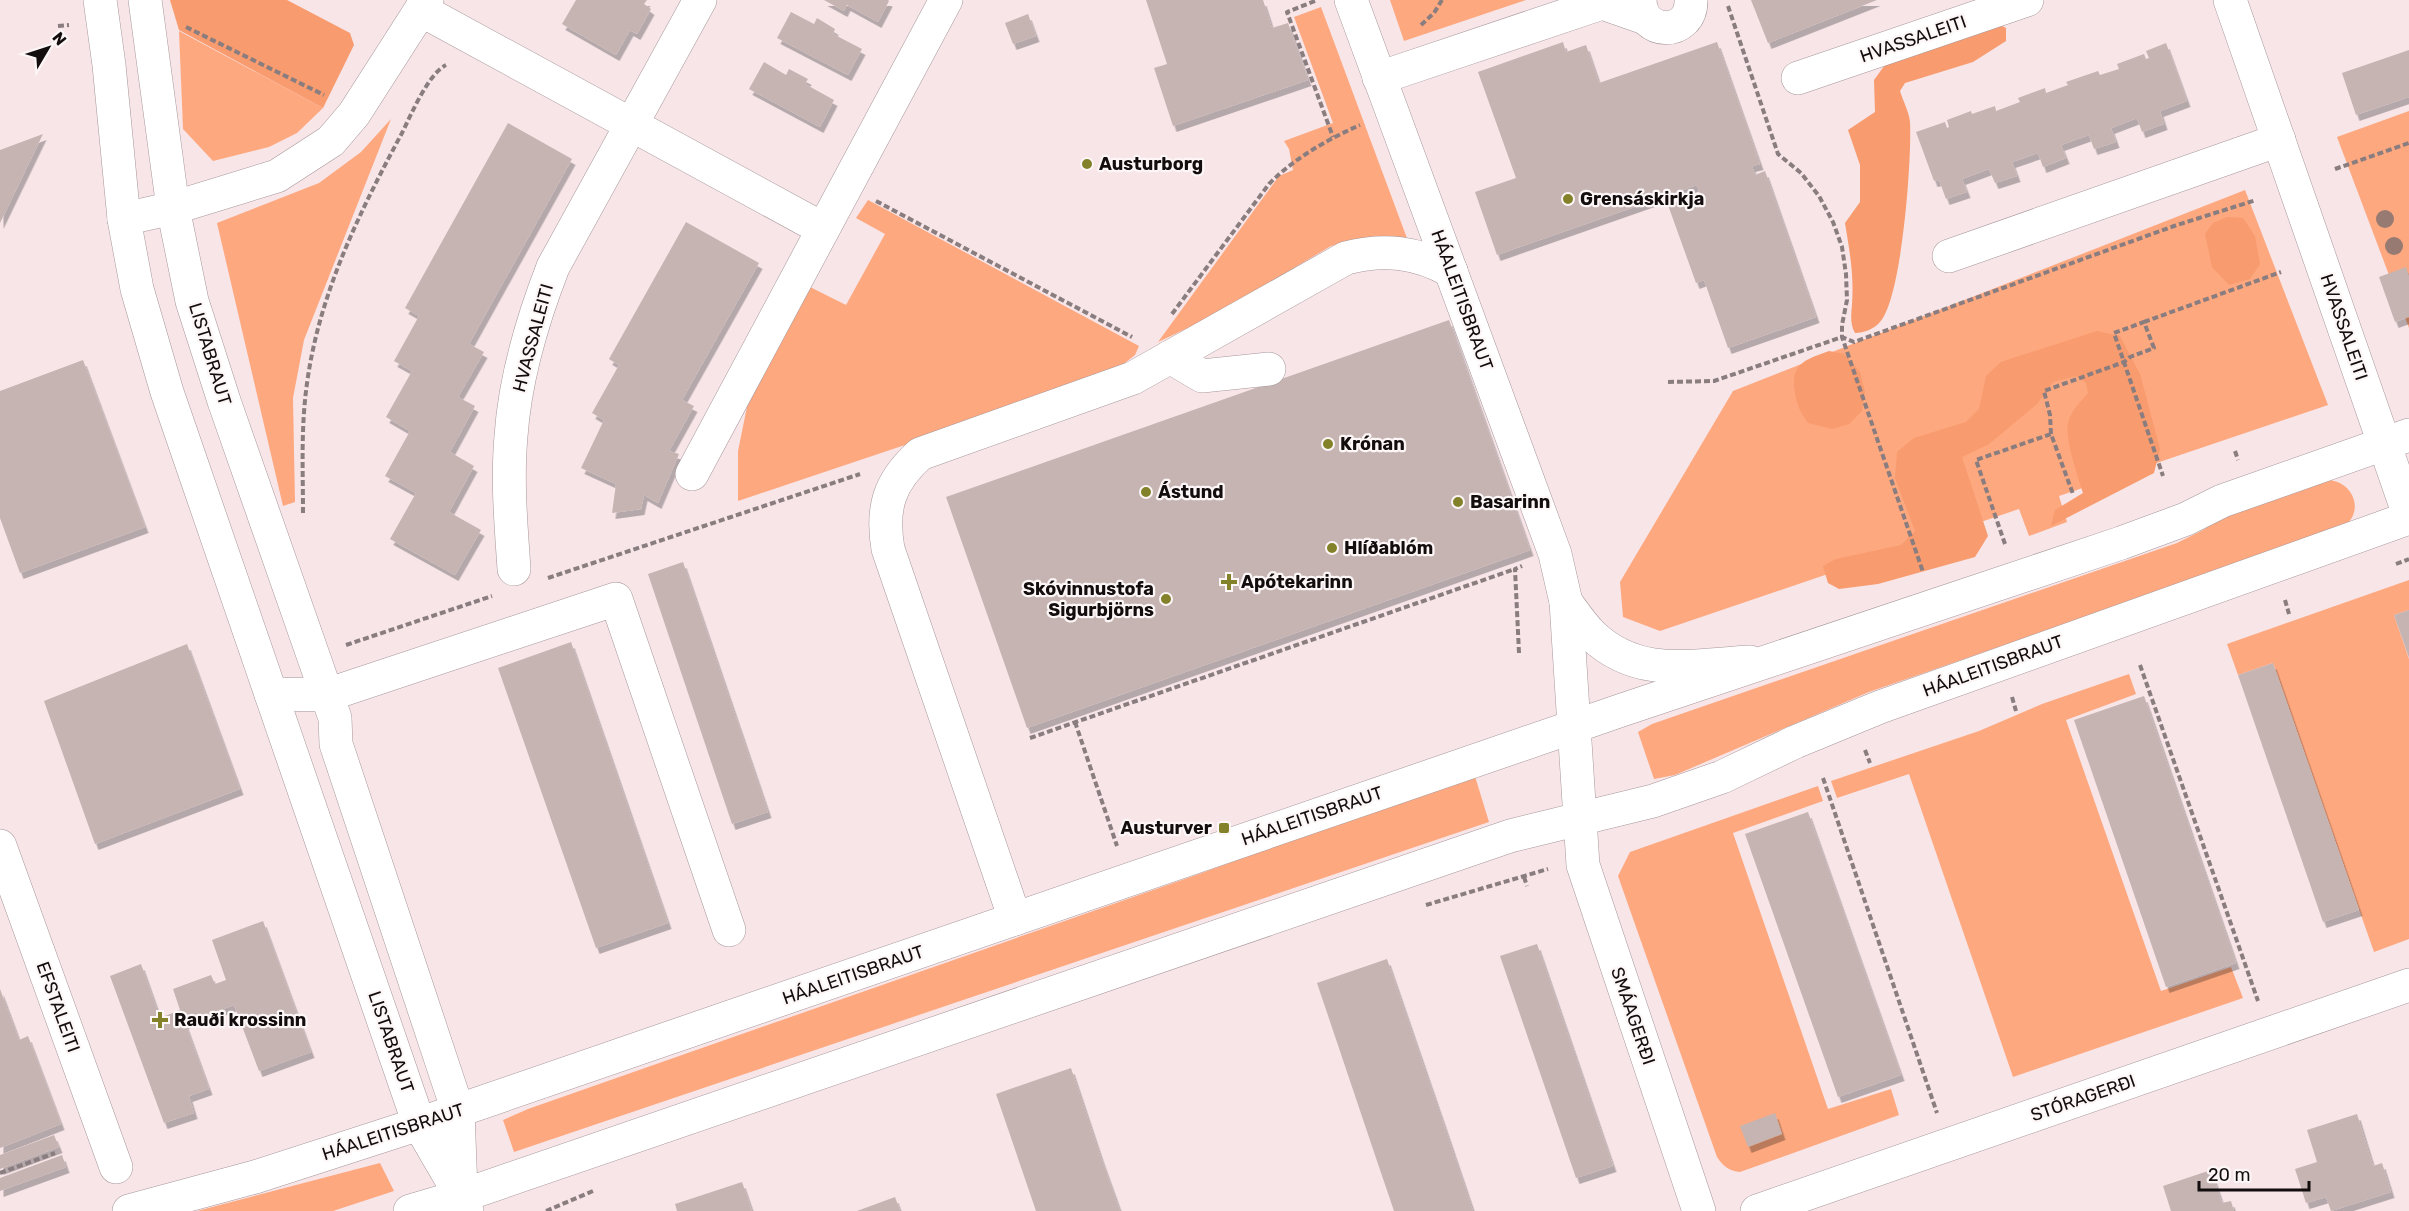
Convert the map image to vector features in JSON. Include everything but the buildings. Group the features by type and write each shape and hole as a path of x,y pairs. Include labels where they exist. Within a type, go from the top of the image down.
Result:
{"street":[{"name":"LISTABRAUT","path":"100,0 124,219 137,289 167,392 419,1124 464,1203"},
{"name":"LISTABRAUT","path":"145,0 173,208 192,301 220,390 337,722 336,744 458,1111 464,1203"},
{"name":"HVASSALEITI","path":"518,581 510,508 511,435 523,362 539,303 553,267 700,0"},
{"path":"692,474 946,0"},
{"name":"HÁALEITISBRAUT","path":"1351,0 1555,554 1566,602 1580,818"},
{"path":"1379,78 1602,3 1643,9 1659,27 1675,27 1689,15 1691,0"},
{"name":"HVASSALEITI","path":"1798,78 2027,0"},
{"name":"HVASSALEITI","path":"2230,0 2279,140 2397,440 2409,517"},
{"path":"124,219 173,208 277,176 331,141 354,114 424,5 632,126 823,229"},
{"path":"1949,256 2279,140"},
{"path":"1015,919 888,549 885,514 896,481 906,467 920,454 1133,378 1346,258 1383,252 1406,253 1427,259 1451,271"},
{"path":"1170,357 1202,376 1269,369"},
{"name":"HÁALEITISBRAUT","path":"129,1211 255,1177 458,1111 1573,727 2163,528 2222,501 2397,440"},
{"name":"HÁALEITISBRAUT","path":"410,1211 464,1203 1491,843 1580,818 1653,801 1722,777 1795,742 1880,707 2409,517"},
{"path":"271,694 327,695 616,599 729,930"},
{"name":"HÁALEITISBRAUT","path":"1566,602 1591,633 1606,646 1638,663 1654,667 1767,662"},
{"name":"SMÁAGERÐI","path":"1580,818 1583,865 1587,881 1699,1211"},
{"name":"EFSTALEITI","path":"0,846 116,1167"},
{"name":"STÓRAGERÐI","path":"1756,1211 2409,985"}],"path":[{"path":"1319,0 1287,12 1333,137"},
{"path":"1366,44 1412,30 1434,13 1442,0"},
{"path":"1726,0 1778,154 1800,173 1819,196 1836,231 1846,273 1847,300 1842,337 1925,578"},
{"path":"185,27 328,97"},
{"path":"303,517 303,426 306,392 310,361 326,298 347,240 367,199 420,99 438,71 447,65"},
{"path":"1170,317 1269,184 1284,168 1333,137 1392,112"},
{"path":"2335,169 2409,143"},
{"path":"846,186 1170,357"},
{"path":"1668,382 1714,381 1842,337 1854,342 2174,226 2256,200"},
{"path":"2163,476 2114,333 2280,272"},
{"path":"2073,494 2051,434 2050,415 2044,391 2124,362 2130,357 2154,348 2144,322"},
{"path":"2008,551 1976,460 2051,434"},
{"path":"345,645 518,581 864,473"},
{"path":"1030,738 1530,563"},
{"path":"1515,569 1519,653"},
{"path":"2140,665 2270,1033"},
{"path":"1075,722 1120,853"},
{"path":"1823,778 1948,1145"},
{"path":"1524,877 1527,886"},
{"path":"0,1173 55,1153"}],"shaded area":[{"path":"170,0 287,0 350,33 354,45 323,108 179,30"},
{"path":"1390,0 1526,0 1404,41"},
{"path":"1321,7 1408,241 1366,238 1331,246 1209,318 1158,342 1279,176 1293,170 1289,149 1284,141 1333,123 1294,17"},
{"path":"1993,21 2006,28 2006,41 1973,62 1905,83 1900,91 1910,122 1910,140 1900,258 1888,308 1880,322 1869,330 1855,333 1851,320 1852,274 1845,223 1860,202 1860,165 1848,130 1875,112 1874,80 1890,58"},
{"path":"179,31 323,108 297,133 269,147 213,161 183,129"},
{"path":"2409,111 2409,328 2337,137"},
{"path":"391,119 304,340 293,398 295,502 283,506 217,223 319,183 361,152"},
{"path":"2245,190 2328,405 2059,496 2067,522 2029,536 2019,509 1660,631 1623,617 1620,582 1733,391"},
{"path":"868,200 1139,346 1135,355 1112,373 1042,399 738,501 738,451 748,402 810,287 846,305 885,234 856,218"},
{"path":"2227,217 2243,218 2255,236 2260,264 2250,279 2229,285 2212,267 2205,234 2213,223"},
{"path":"2097,331 2120,336 2140,374 2160,449 2154,473 2051,526 2055,510 2083,493 2072,458 2068,424 2076,407 2088,393 2086,383 2076,376 2053,382 2037,404 1989,444 1962,457 1988,536 1975,557 1878,584 1839,589 1828,583 1823,566 1836,559 1901,545 1915,531 1895,478 1897,452 1914,438 1966,422 1979,409 1986,376 2001,362"},
{"path":"1829,351 1844,354 1860,372 1865,392 1862,411 1849,424 1832,429 1808,423 1798,406 1794,383 1797,369 1801,364"},
{"path":"2328,480 2345,486 2354,499 2353,514 2342,528 1869,692 1675,775 1654,779 1638,732 1652,724 2177,543 2226,515"},
{"path":"2409,580 2409,610 2394,615 2409,659 2409,939 2374,952 2273,663 2238,675 2227,644"},
{"path":"2129,674 2136,694 2066,720 2161,991 2231,967 2243,998 2013,1077 1909,774 1837,798 1831,781 1979,731 2042,704"},
{"path":"1474,773 1489,822 514,1152 503,1120 528,1109 1199,874"},
{"path":"1818,786 1823,801 1733,833 1828,1109 1891,1089 1899,1115 1740,1172 1727,1168 1717,1157 1618,876 1630,852"},
{"path":"380,1163 394,1191 333,1211 197,1211"}],"place":[{"name":"Austurborg","path":"1087,164"},
{"name":"Grensáskirkja","path":"1568,199"},
{"name":"Krónan","path":"1328,444"},
{"name":"Ástund","path":"1146,492"},
{"name":"Basarinn","path":"1458,502"},
{"name":"Hlíðablóm","path":"1332,548"},
{"name":"Apótekarinn","path":"1229,582"},
{"name":"Skóvinnustofa Sigurbjörns","path":"1166,599"},
{"name":"Austurver","path":"1224,828"},
{"name":"Rauði krossinn","path":"160,1020"}]}
